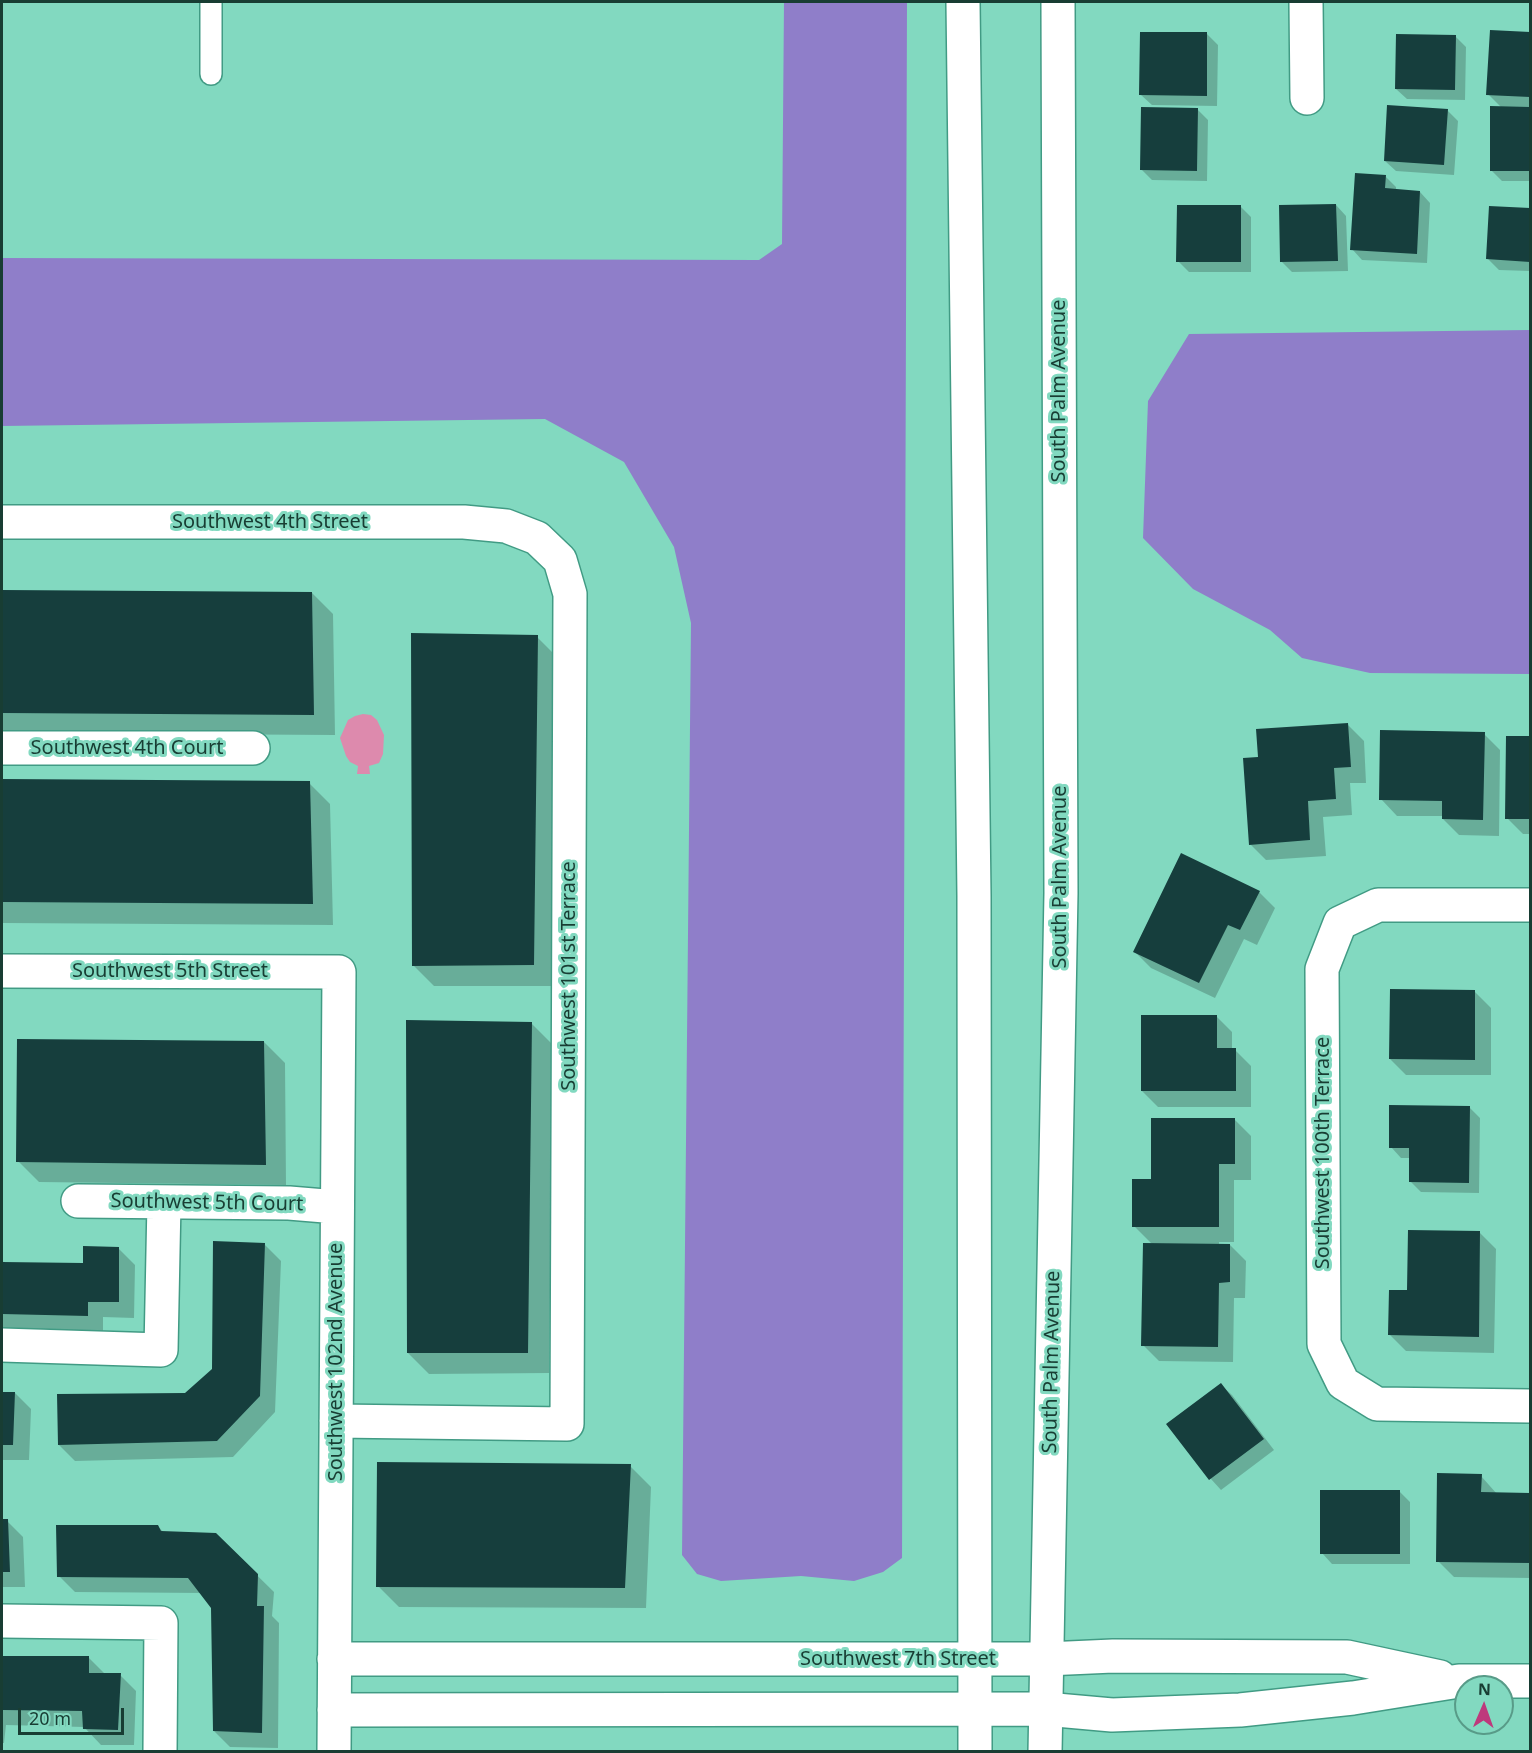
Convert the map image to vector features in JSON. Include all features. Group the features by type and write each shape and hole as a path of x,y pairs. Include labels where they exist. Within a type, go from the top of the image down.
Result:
{"street":[{"path":"963,2 974,896 975,1752"},
{"name":"South Palm Avenue","path":"1045,1752 1061,893 1058,2"},
{"path":"1306,2 1307,98"},
{"name":"Southwest 4th Street","path":"2,522 464,522 506,526 537,538"},
{"name":"Southwest 101st Terrace","path":"336,1421 567,1425 570,594 560,560 537,538"},
{"name":"Southwest 4th Court","path":"2,748 253,748"},
{"name":"Southwest 100th Terrace","path":"1530,905 1378,905 1340,922 1322,969 1324,1344 1343,1383 1377,1404 1530,1406"},
{"name":"Southwest 5th Street","path":"2,970 339,972"},
{"name":"Southwest 102nd Avenue","path":"334,1752 339,972"},
{"name":"Southwest 5th Court","path":"78,1201 289,1203 337,1207"},
{"path":"2,1345 161,1350 164,1203"},
{"path":"2,1621 161,1623 160,1752"},
{"name":"Southwest 7th Street","path":"334,1659 1347,1657 1454,1680"},
{"path":"448,1660 449,1709"},
{"path":"619,1660 621,1710"},
{"name":"Southwest 7th Street","path":"1514,1681 1530,1681"},
{"name":"Southwest 7th Street","path":"334,1710 1045,1709 1112,1715 1240,1710 1353,1698 1454,1682"}],"lane":[{"path":"211,2 211,74"}],"shaded area":[{"path":"784,2 907,2 902,1558 883,1572 854,1581 801,1576 721,1581 697,1574 682,1555 691,623 674,547 624,462 545,419 2,426 2,258 759,260 782,244"},
{"path":"1530,330 1530,674 1370,673 1302,658 1270,630 1193,589 1143,538 1148,401 1189,334"},
{"path":"363,714 371,715 377,720 384,735 383,754 379,763 369,766 370,774 357,774 358,766 350,762 346,756 340,738 348,720"}],"building":[{"path":"1490,30 1530,32 1530,97 1486,95"},
{"path":"1140,32 1207,32 1207,96 1139,95"},
{"path":"1396,34 1456,35 1455,90 1395,89"},
{"path":"1387,105 1448,109 1444,165 1384,161"},
{"path":"1490,106 1530,107 1530,171 1490,171"},
{"path":"1141,107 1198,108 1197,171 1140,170"},
{"path":"1355,173 1386,175 1385,188 1420,191 1417,254 1350,250"},
{"path":"1336,204 1338,261 1280,262 1279,205"},
{"path":"1177,205 1241,205 1241,262 1176,262"},
{"path":"1489,206 1530,208 1530,262 1486,259"},
{"path":"2,590 312,592 314,715 2,713"},
{"path":"411,633 538,635 534,965 412,966"},
{"path":"1348,723 1351,767 1334,768 1336,799 1308,801 1310,840 1249,845 1243,758 1258,757 1256,729"},
{"path":"1380,730 1485,732 1483,820 1442,819 1442,801 1379,800"},
{"path":"1506,736 1530,736 1530,819 1505,819"},
{"path":"2,779 310,781 313,904 2,902"},
{"path":"1181,853 1260,891 1240,930 1228,925 1199,983 1133,952"},
{"path":"1390,989 1475,990 1475,1060 1389,1059"},
{"path":"1141,1015 1217,1015 1217,1048 1236,1048 1236,1091 1141,1091"},
{"path":"406,1020 532,1022 528,1353 407,1353"},
{"path":"17,1039 264,1041 266,1165 16,1162"},
{"path":"1389,1105 1470,1106 1469,1183 1409,1182 1409,1148 1389,1148"},
{"path":"1151,1118 1235,1118 1235,1164 1219,1164 1219,1227 1132,1227 1132,1179 1151,1179"},
{"path":"1408,1230 1480,1231 1479,1337 1388,1335 1389,1290 1407,1290"},
{"path":"213,1241 265,1243 260,1396 217,1441 58,1445 57,1394 185,1393 212,1369"},
{"path":"1143,1243 1230,1244 1230,1282 1219,1283 1218,1347 1141,1346"},
{"path":"83,1246 119,1247 119,1302 88,1302 88,1316 2,1314 2,1262 83,1263"},
{"path":"1221,1383 1264,1439 1209,1480 1166,1424"},
{"path":"2,1392 15,1392 13,1445 2,1445"},
{"path":"377,1462 631,1464 625,1588 376,1587"},
{"path":"1437,1473 1482,1474 1481,1492 1530,1493 1530,1563 1436,1562"},
{"path":"1320,1490 1400,1490 1400,1554 1320,1554"},
{"path":"2,1519 8,1519 10,1572 2,1572"},
{"path":"56,1525 158,1525 161,1531 216,1533 258,1574 257,1606 264,1606 262,1733 213,1731 211,1608 188,1578 57,1577"},
{"path":"2,1656 89,1656 89,1673 121,1673 118,1730 83,1729 82,1711 2,1710"}]}
